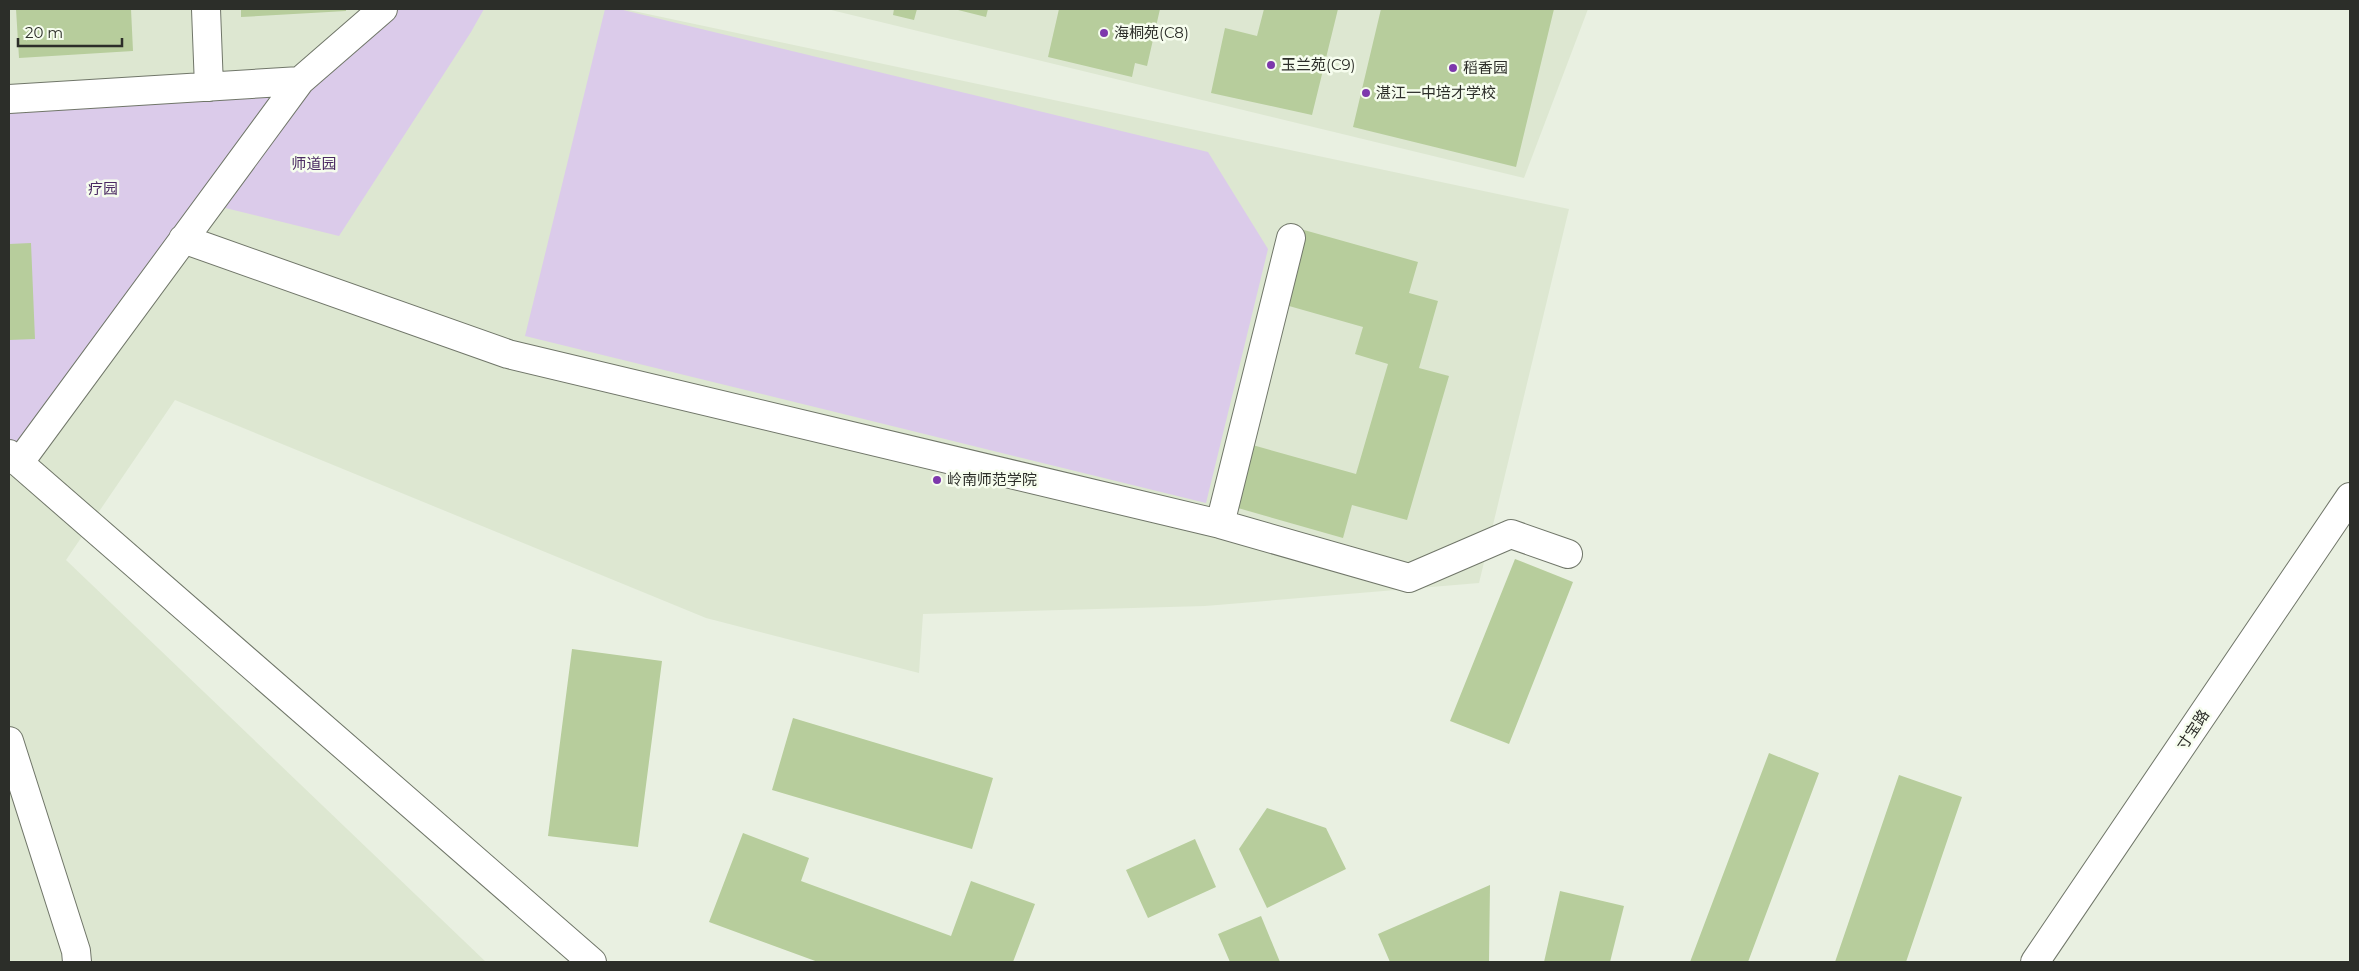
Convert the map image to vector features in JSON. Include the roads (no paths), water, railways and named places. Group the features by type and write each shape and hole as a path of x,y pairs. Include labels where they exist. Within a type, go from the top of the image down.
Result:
{"street":[{"path":"206,9 210,87"},
{"path":"383,9 300,81 183,239 14,458 592,962"},
{"path":"9,99 300,81"},
{"path":"1220,524 1290,238"},
{"path":"183,239 508,354 1220,524 1410,578 1511,534 1568,554"},
{"name":"寸宝路","path":"2035,962 2350,497"},
{"path":"9,741 76,950 78,962"}],"place":[{"name":"海桐苑(C8)","path":"1104,33"},
{"name":"玉兰苑(C9)","path":"1271,65"},
{"name":"稻香园","path":"1453,68"},
{"name":"湛江一中培才学校","path":"1366,93"},
{"name":"岭南师范学院","path":"937,480"}],"park label":[{"name":"师道园","path":"314,164"},
{"name":"疗园","path":"103,189"}]}
